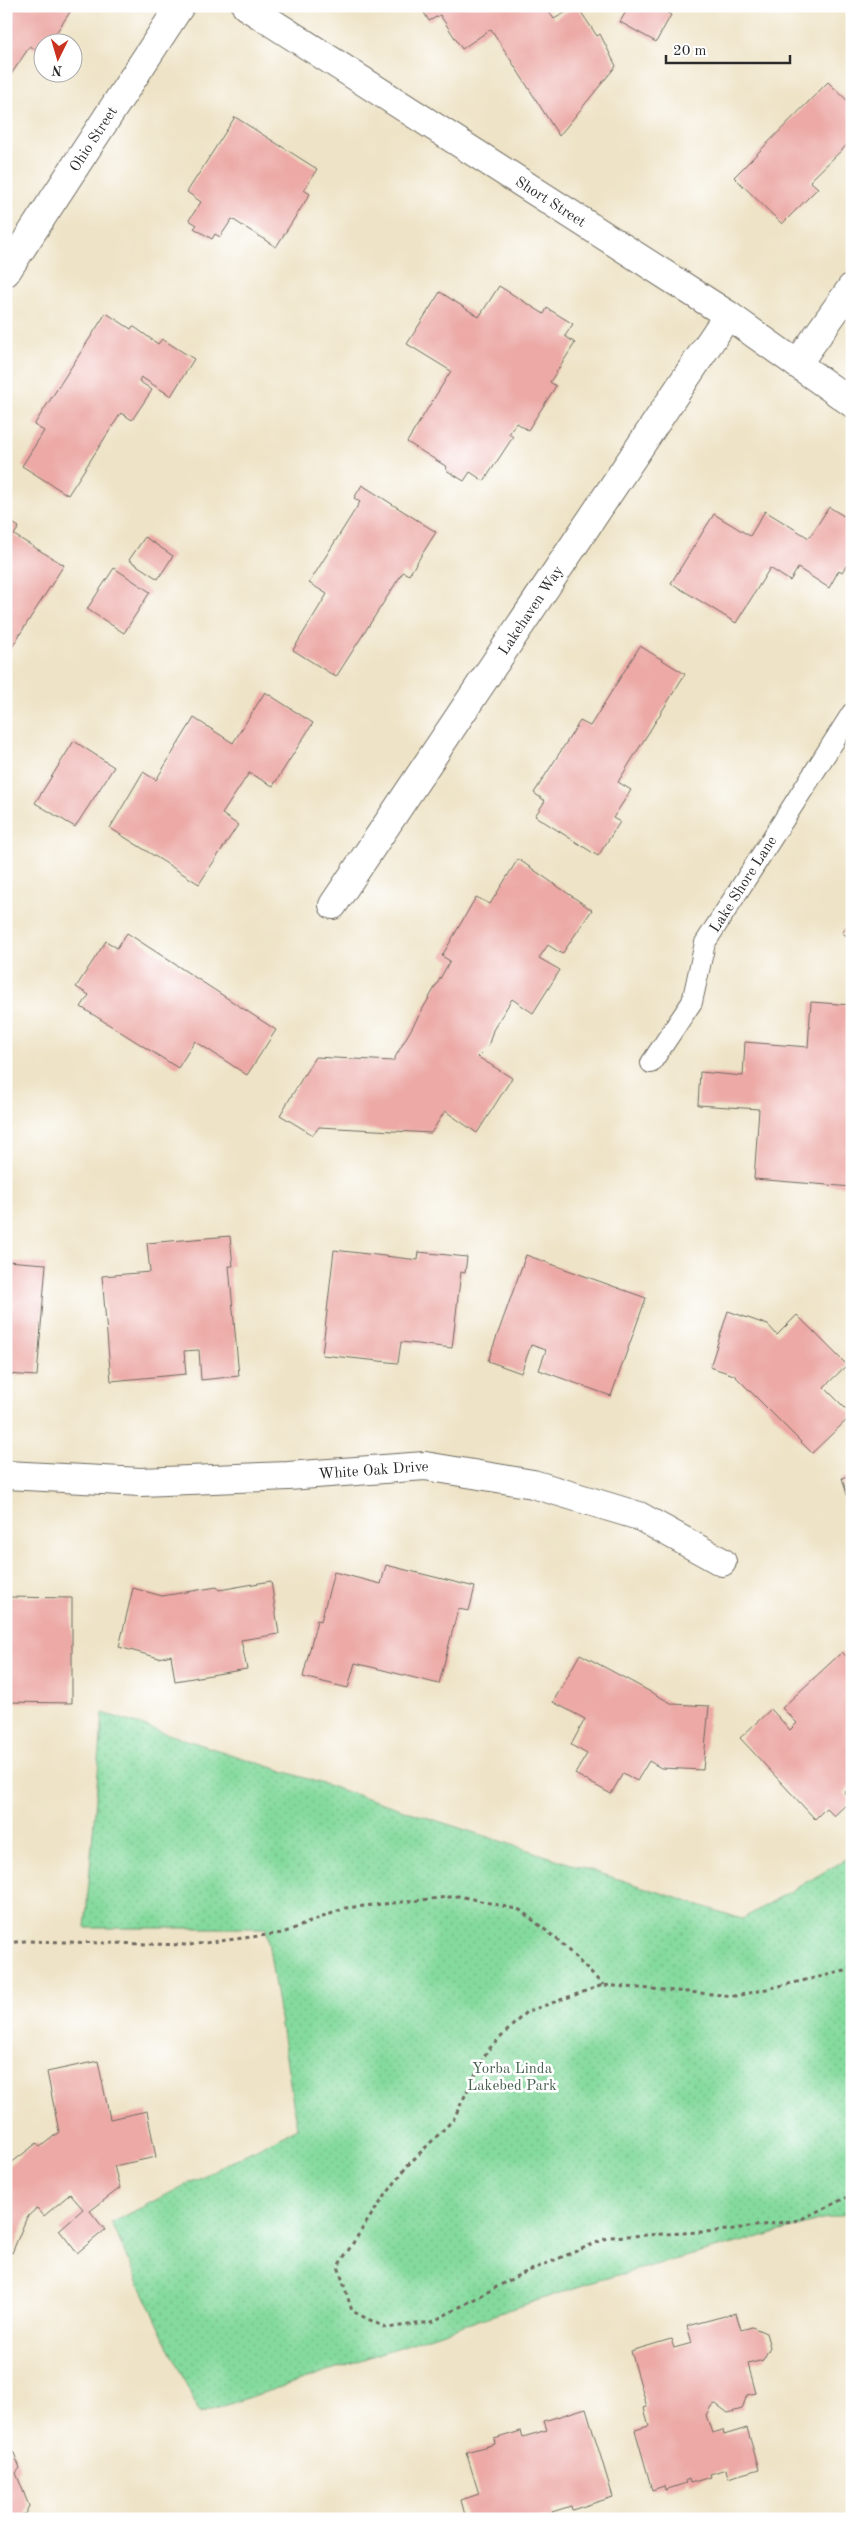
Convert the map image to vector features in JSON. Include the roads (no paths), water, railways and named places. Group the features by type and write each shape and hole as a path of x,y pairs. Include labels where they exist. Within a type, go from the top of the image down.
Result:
{"street":[{"name":"Ohio Street","path":"6,272 180,6"},
{"name":"Short Street","path":"246,6 728,316 852,403"},
{"path":"797,364 852,287"},
{"name":"Lakehaven Way","path":"333,905 728,316"},
{"name":"White Oak Drive","path":"6,1475 141,1482 288,1476 425,1466 533,1484 639,1516 722,1562"}],"lane":[{"name":"Lake Shore Lane","path":"651,1064 692,1002 705,944 852,713"}],"park label":[{"name":"Yorba Linda Lakebed Park","path":"512,2076"}]}
